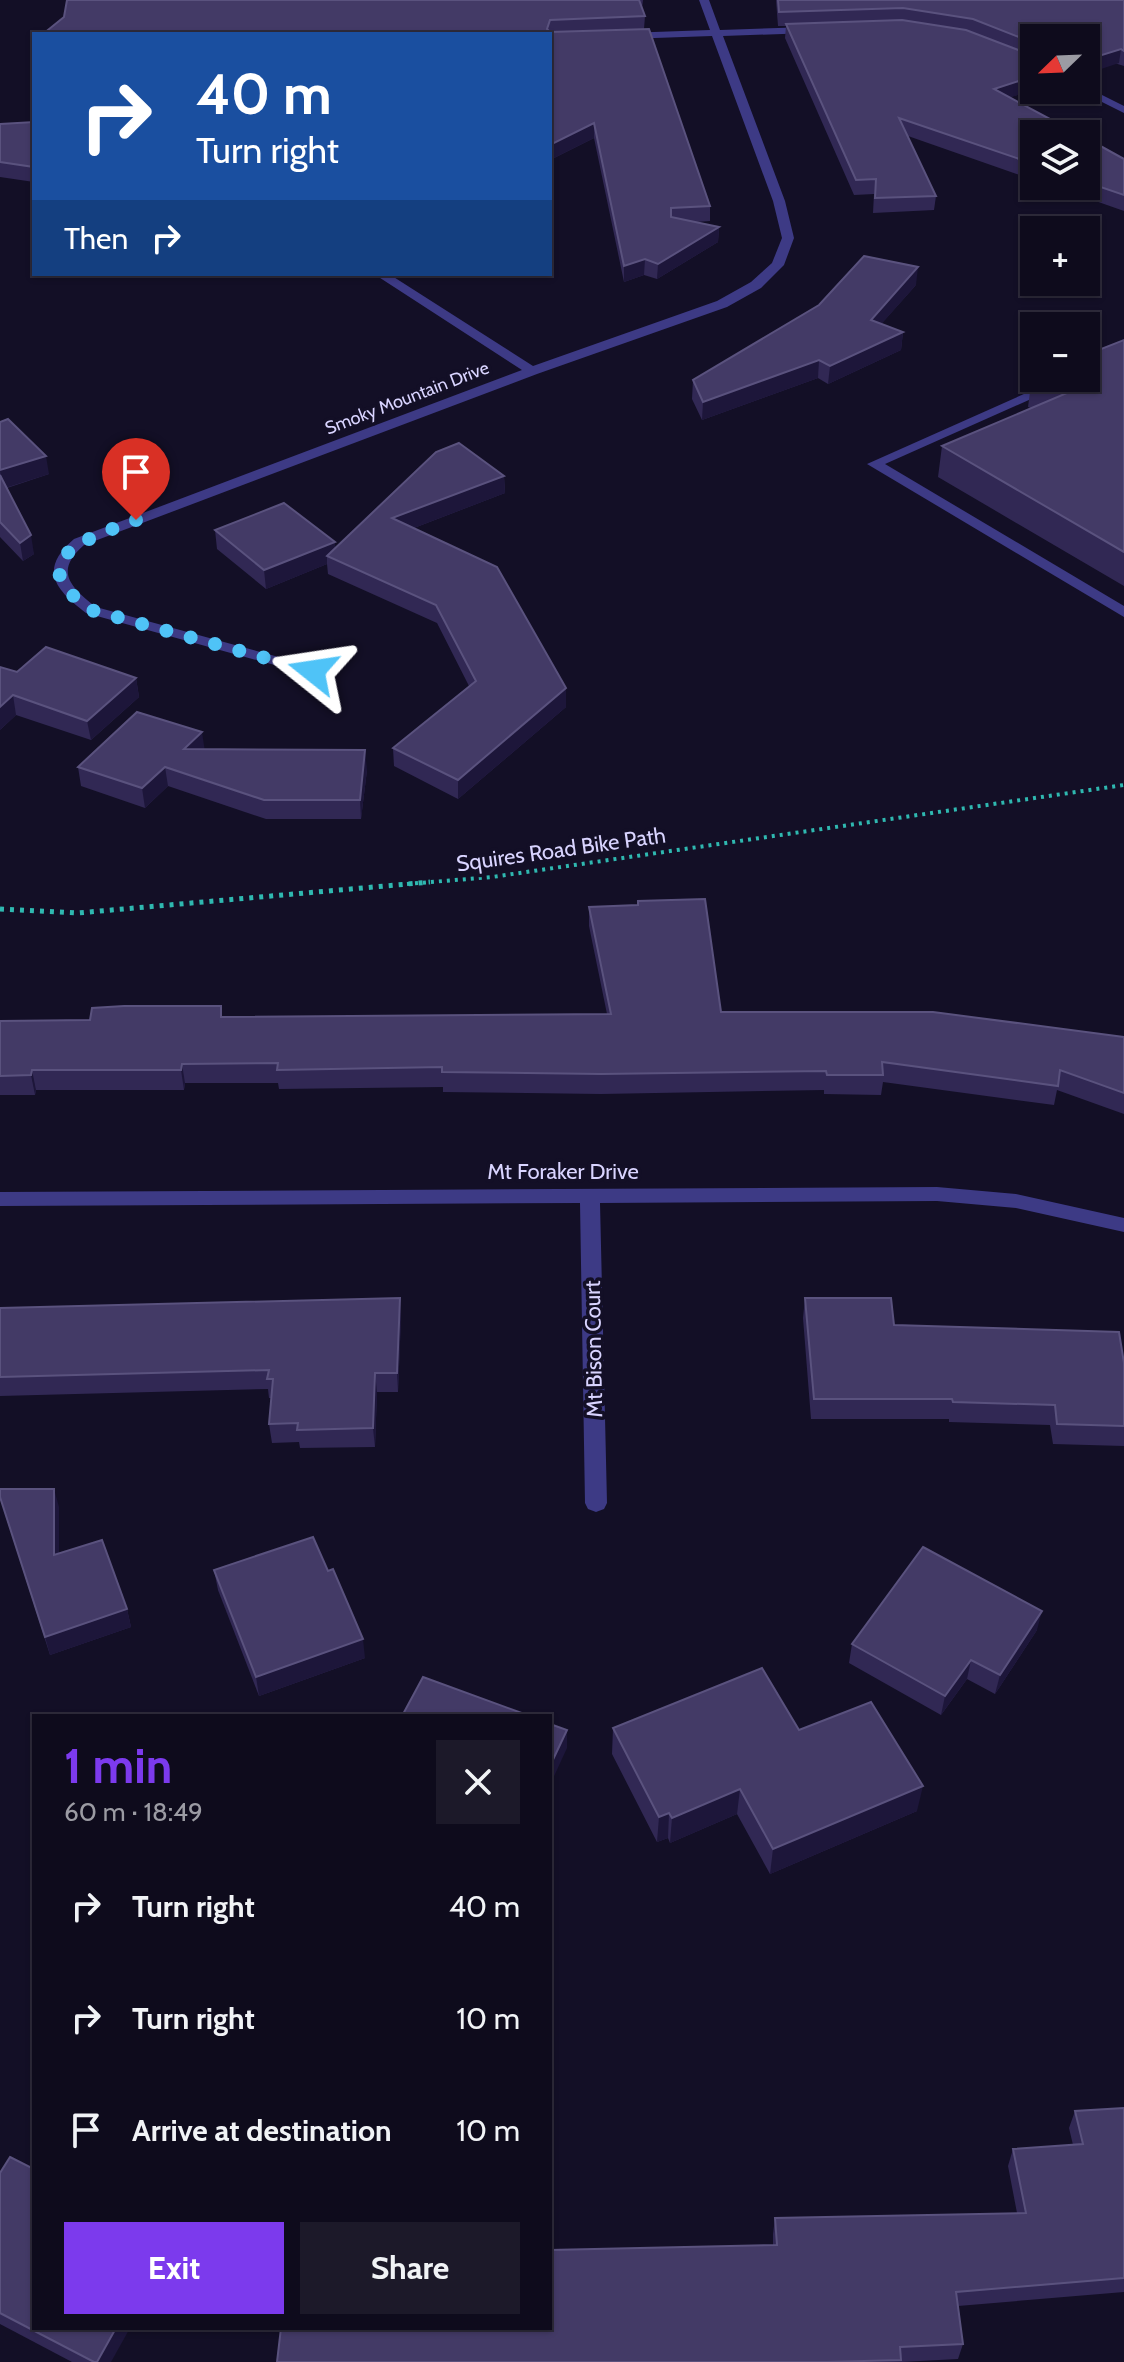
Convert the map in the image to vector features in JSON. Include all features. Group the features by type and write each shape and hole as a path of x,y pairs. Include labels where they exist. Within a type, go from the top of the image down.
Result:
{"street":[{"name":"Smoky Mountain Drive","path":"313,671 91,610 67,593 60,573 61,563 70,548 79,542 532,371 722,304 756,285 778,265 788,238 779,201 704,0"},
{"path":"610,37 826,30"},
{"path":"1100,98 1124,110"},
{"path":"383,276 532,371"},
{"path":"1039,392 874,464 1124,612"},
{"name":"Mt Foraker Drive","path":"0,1199 937,1194 1016,1201 1124,1225"},
{"name":"Mt Bison Court","path":"590,1195 596,1503"}],"path":[{"name":"Squires Road Bike Path","path":"0,909 78,913 492,877 1124,785"}],"building":[{"path":"67,0 639,0 645,16 550,20 547,29 550,32 45,32 64,17"},
{"path":"778,0 1124,0 1124,51 1121,49 1100,56 1100,24 1020,24 1020,37 973,19 903,8 779,12"},
{"path":"902,20 966,30 1020,51 1020,81 994,89 1052,120 1020,120 1020,159 899,118 936,196 875,198 876,179 856,180 786,24"},
{"path":"649,29 710,206 671,208 671,217 719,227 658,264 645,259 624,266 594,123 552,144 550,32"},
{"path":"32,122 32,167 0,162 0,124"},
{"path":"1100,146 1124,159 1124,195 1100,187"},
{"path":"864,256 918,267 871,320 903,332 830,366 819,360 703,402 693,380 819,305"},
{"path":"1124,340 1124,552 942,446 1065,392 1100,392 1100,349"},
{"path":"8,419 46,456 0,470 0,422"},
{"path":"459,443 504,476 392,518 497,567 566,688 458,780 393,748 476,681 436,605 327,556 436,452"},
{"path":"0,475 31,535 20,543 0,522"},
{"path":"284,503 335,542 264,570 215,530"},
{"path":"46,647 136,678 87,721 13,695 0,707 0,667 17,672"},
{"path":"137,712 202,732 184,749 365,750 360,800 264,800 165,767 142,788 78,767"},
{"path":"705,899 721,1012 933,1012 1124,1037 1124,1093 1060,1070 1058,1086 882,1062 883,1075 827,1075 826,1071 601,1074 442,1072 442,1067 277,1070 278,1063 182,1064 181,1070 32,1070 31,1075 0,1076 0,1021 90,1020 92,1008 221,1006 221,1017 611,1014 589,907 638,905 638,901"},
{"path":"400,1298 397,1373 375,1373 373,1428 297,1430 298,1423 269,1424 273,1379 267,1379 269,1370 0,1377 0,1308"},
{"path":"805,1298 891,1298 894,1325 1119,1332 1124,1363 1124,1426 1057,1424 1055,1405 953,1402 952,1399 814,1399"},
{"path":"0,1489 54,1489 54,1555 102,1540 127,1609 45,1637"},
{"path":"313,1537 328,1571 333,1569 363,1639 256,1677 214,1570"},
{"path":"923,1547 1042,1611 1000,1675 971,1660 945,1696 852,1644"},
{"path":"762,1668 799,1730 871,1702 923,1786 773,1849 740,1789 672,1818 669,1813 659,1817 613,1728"},
{"path":"423,1677 525,1714 403,1714"},
{"path":"552,1725 567,1730 552,1762"},
{"path":"1124,2108 1124,2278 956,2292 963,2344 900,2347 901,2360 826,2362 277,2362 281,2330 552,2330 552,2250 777,2245 775,2218 1026,2213 1013,2149 1083,2144 1075,2111"},
{"path":"10,2157 32,2168 32,2330 0,2313 0,2173"},
{"path":"33,2330 115,2330 97,2362"}],"route":[{"path":"136,520 70,548 61,563 60,573 67,593 91,610 313,671"}]}
